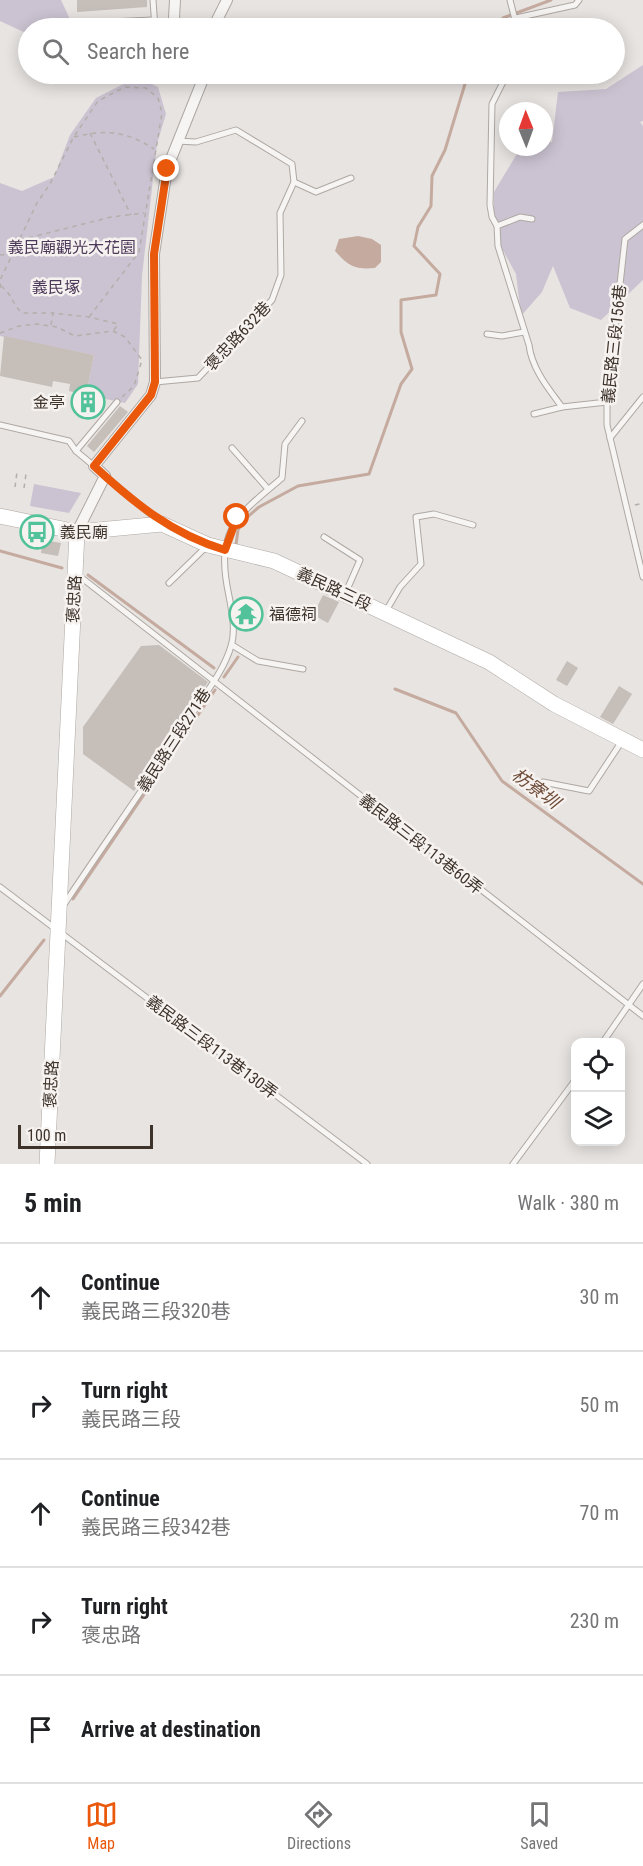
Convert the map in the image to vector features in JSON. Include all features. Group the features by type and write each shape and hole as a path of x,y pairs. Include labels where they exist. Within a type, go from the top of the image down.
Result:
{"main road":[{"name":"義民路三段","path":"0,516 76,532 162,524 208,545 274,561 489,662 554,704 643,750"},
{"name":"褒忠路","path":"47,1162 76,532"}],"street":[{"path":"174,18 175,0"},
{"path":"218,18 226,0"},
{"path":"105,476 94,466 151,395 155,382 154,254 167,169 200,84"},
{"name":"褒忠路","path":"76,532 105,476"}],"lane":[{"path":"153,0 153,18"},
{"path":"510,0 516,18 575,5 579,0"},
{"path":"502,84 492,104 489,188 492,217 497,226 498,246 531,358 545,384 562,407"},
{"path":"177,141 196,142 236,130 292,164 294,182 316,192 351,178"},
{"name":"褒忠路632巷","path":"155,382 198,378 272,300 281,275 280,213 294,182"},
{"path":"497,226 520,217 532,219"},
{"name":"義民路三段156巷","path":"643,225 625,239 607,402 610,438 628,506 643,577"},
{"path":"487,334 502,336 524,332"},
{"path":"610,438 643,397"},
{"path":"76,451 117,402"},
{"path":"534,414 562,407 607,402"},
{"name":"義民路三段271巷","path":"59,912 214,679 232,645 233,618 222,566 225,550 237,517 282,478 285,444 302,421"},
{"path":"0,425 69,441 76,451 94,466"},
{"path":"232,448 268,489"},
{"path":"105,476 162,524"},
{"path":"385,612 400,587 421,564 416,517 434,514 473,525"},
{"path":"324,537 360,560 345,593"},
{"path":"170,583 208,545"},
{"name":"義民路三段113巷60弄","path":"75,572 643,1016"},
{"path":"232,645 258,661 303,669"},
{"path":"543,782 589,791 623,739"},
{"name":"義民路三段113巷130弄","path":"0,887 367,1164"},
{"path":"606,1038 643,984"},
{"path":"513,1164 571,1086"}],"path":[{"path":"89,317 139,252 162,113 158,98 146,88 125,87 98,101 73,138 19,240 0,287 10,293 14,306 21,313 89,317 118,324 113,331"},
{"path":"73,138 99,131 135,136 156,150"},
{"path":"90,133 131,215"},
{"path":"19,240 145,213"},
{"path":"0,255 13,254"},
{"path":"51,326 53,314"},
{"path":"0,333 19,326 51,326 75,336 113,331 125,337 142,360 134,386 117,402"},
{"path":"15,487 17,472"},
{"path":"24,488 26,474"},
{"path":"628,506 643,503"}],"green space":[{"path":"0,0 61,0 69,18 18,18 18,29 0,21"},
{"path":"643,65 643,121 640,122 643,126 643,280 601,320 570,308 553,266 542,292 521,316 516,274 494,234 494,192 516,156 553,156 558,92 606,89 614,84 625,84 625,77"},
{"name":"義民廟觀光大花園","path":"123,84 152,84 158,87 166,114 157,144 142,276 138,384 125,403 86,395 94,355 0,336 0,183 22,191 54,177 70,135 96,98"},
{"path":"34,484 81,493 69,513 30,506"}],"shaded area":[{"path":"358,236 372,239 381,245 381,262 375,268 353,266 335,251 339,239"}],"building":[{"path":"77,0 147,0 147,7 77,12"},
{"path":"4,336 94,355 86,395 69,391 70,384 53,381 52,387 0,376"},
{"path":"120,406 128,412 94,452 87,446"},
{"path":"43,540 61,543 58,556 41,553"},
{"path":"323,595 339,602 328,623 313,615"},
{"path":"159,645 208,682 134,791 83,754 83,727 141,646"},
{"path":"567,661 578,668 567,686 556,680"},
{"path":"619,686 632,694 613,724 600,717"}],"waterway":[{"path":"503,18 551,0"},
{"path":"236,545 238,530 244,520 259,507 298,486 369,474 401,384 412,369 401,332 401,300 436,295 440,274 414,246 418,227 431,206 432,176 445,150 465,84"},
{"name":"枋寮圳","path":"0,551 62,568"},
{"name":"枋寮圳","path":"88,575 214,668"},
{"name":"枋寮圳","path":"224,677 238,657"},
{"name":"枋寮圳","path":"395,689 456,713 502,781 643,884"},
{"path":"73,899 215,690"},
{"path":"0,996 44,940"}],"place":[{"name":"金亭","path":"88,402"},
{"name":"義民廟","path":"37,532"},
{"name":"福德祠","path":"246,614"}],"route":[{"path":"167,169 154,254 157,370 155,382 151,395 94,466 162,524 208,545 225,550 237,517"}],"park label":[{"name":"義民塚","path":"56,287"}]}
